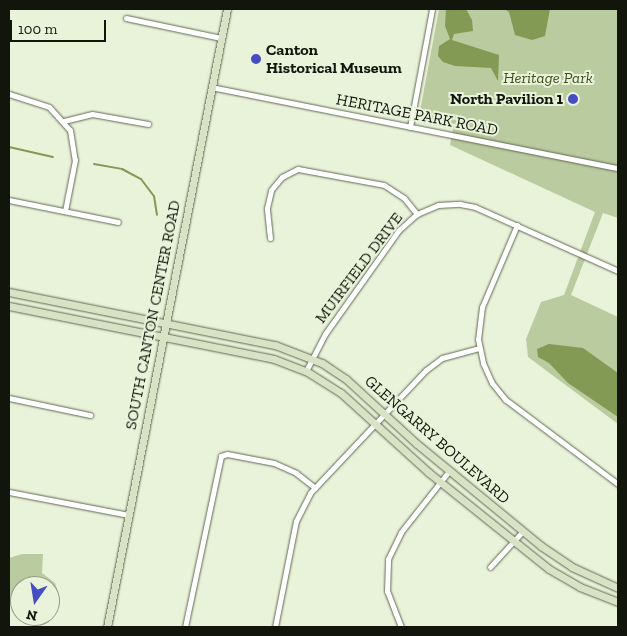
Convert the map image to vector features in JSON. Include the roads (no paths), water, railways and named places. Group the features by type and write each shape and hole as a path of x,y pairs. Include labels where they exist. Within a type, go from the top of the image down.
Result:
{"street":[{"name":"SOUTH CANTON CENTER ROAD","path":"107,627 227,9"},
{"path":"410,127 432,9"},
{"path":"126,18 221,38"},
{"name":"HERITAGE PARK ROAD","path":"211,88 618,168"},
{"path":"9,94 40,102 64,121 73,140 75,160 65,211"},
{"path":"64,121 92,114 148,124"},
{"path":"270,238 267,208 271,190 282,176 298,169 384,185 404,198 417,214"},
{"path":"9,200 118,222"},
{"name":"MUIRFIELD DRIVE","path":"306,371 311,358 399,230 417,214 438,205 460,204 517,225 618,270"},
{"path":"517,225 482,307 479,348 488,376 506,400 618,484"},
{"name":"GLENGARRY BOULEVARD","path":"618,588 587,575 523,531 449,471 346,379 311,358 261,342 11,292 10,306 258,356 306,371 341,393 440,482 514,541 580,587 618,602"},
{"path":"98,324 101,310"},
{"path":"258,356 261,342"},
{"path":"275,627 296,521 315,488 436,362 455,353 479,348"},
{"path":"9,398 90,415"},
{"path":"185,627 221,456 227,454 274,463 296,473 315,488"},
{"path":"401,627 386,592 388,559 401,532 449,471"},
{"path":"9,492 129,515"},
{"path":"490,567 523,531"},
{"path":"580,587 587,575"}],"waterway":[{"path":"9,147 53,157"},
{"path":"94,164 122,169 141,179 154,196 157,215"}],"place":[{"name":"Canton Historical Museum","path":"256,59"},
{"name":"North Pavilion 1","path":"573,99"}],"park label":[{"name":"Heritage Park","path":"548,78"}]}
